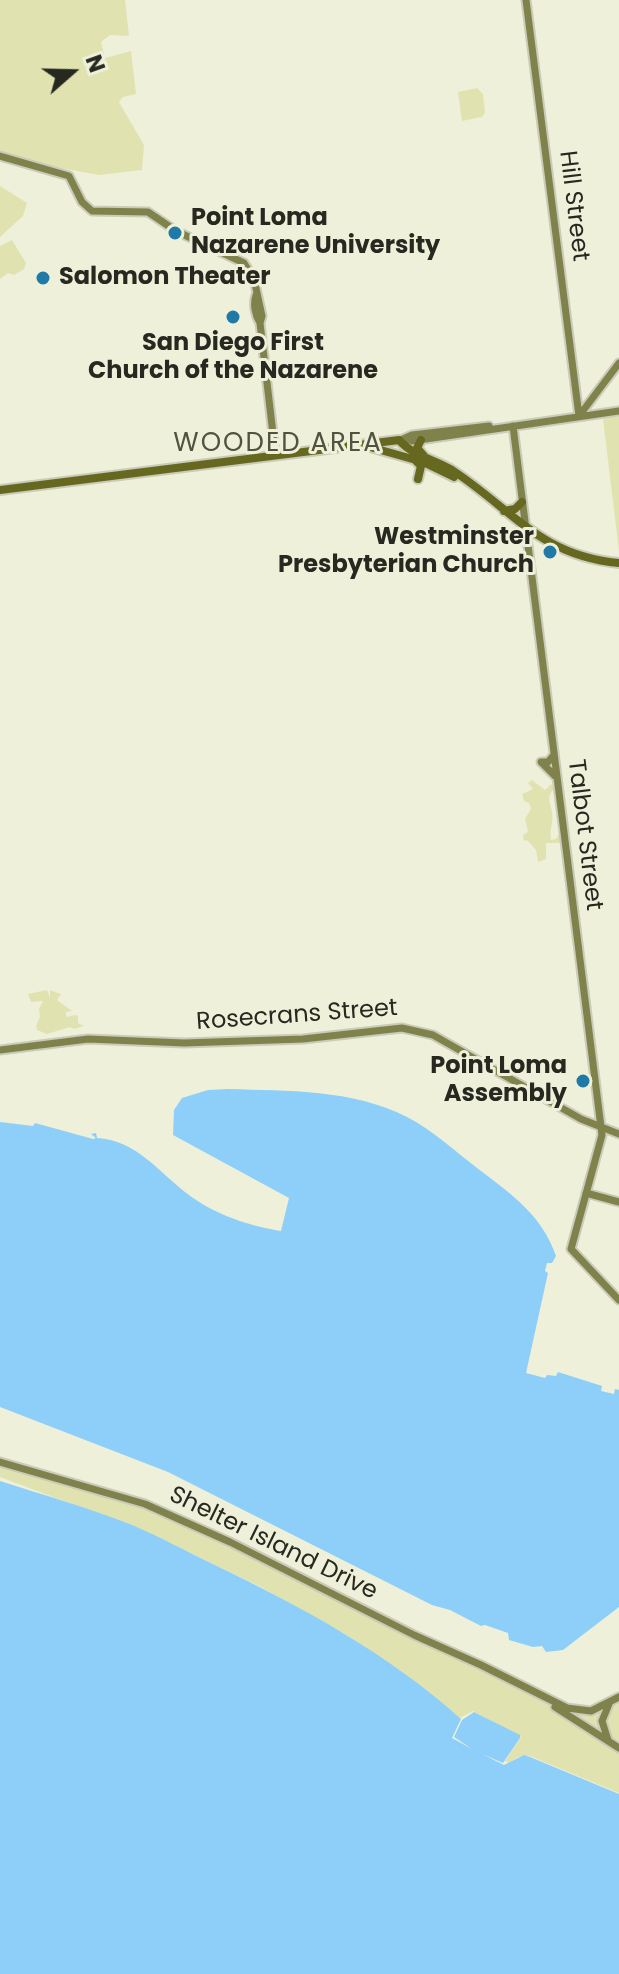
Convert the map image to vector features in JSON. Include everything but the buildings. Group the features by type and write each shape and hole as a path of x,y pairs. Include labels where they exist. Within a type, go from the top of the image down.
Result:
{"main road":[{"path":"0,490 402,439 410,452 449,468 525,528 563,550 619,563"},
{"path":"421,440 417,448 424,456"},
{"path":"357,445 381,448 411,458 466,482"},
{"path":"411,458 421,466 418,479"},
{"path":"503,511 515,509 522,502"}],"street":[{"name":"Hill Street","path":"526,0 579,416"},
{"path":"0,156 69,176 82,202 92,211 148,212 176,231 247,266 262,317 260,323 275,451 281,454"},
{"path":"579,416 619,363"},
{"path":"402,439 421,440 619,411"},
{"path":"515,450 519,431 528,423"},
{"path":"402,439 420,434 510,426"},
{"name":"Talbot Street","path":"510,426 602,1135 571,1246 573,1253 619,1300"},
{"path":"554,756 548,762 541,762 557,778"},
{"name":"Rosecrans Street","path":"0,1050 88,1039 184,1043 303,1039 410,1028 433,1035 600,1128 619,1134"},
{"path":"586,1193 619,1202"},
{"name":"Shelter Island Drive","path":"0,1462 145,1504 230,1542 414,1635 579,1711 591,1711 618,1698"},
{"name":"Shelter Island Drive","path":"519,1685 619,1748"},
{"name":"Shelter Island Drive","path":"611,1743 605,1735 602,1721 606,1707 618,1698"}],"green space":[{"path":"0,0 125,0 129,36 110,35 101,42 105,58 131,51 136,94 123,97 119,102 144,145 142,170 99,175 0,157"},
{"path":"477,88 483,94 485,113 482,117 462,121 458,92"},
{"path":"0,186 27,203 23,216 0,237"},
{"path":"12,240 26,263 24,269 14,275 8,273 0,279 0,246"},
{"path":"619,416 619,551 603,419"},
{"path":"532,780 545,790 551,784 555,788 550,797 551,840 559,834 557,804 563,846 546,843 546,859 538,862 536,850 527,840 524,841 523,835 528,832 525,819 531,809 522,794 533,789 528,783"},
{"path":"47,990 50,998 50,990 61,994 57,1000 72,1011 66,1012 66,1017 78,1016 78,1023 84,1026 47,1034 37,1030 43,1001 31,1002 28,994"},
{"path":"0,1464 144,1506 581,1713 619,1698 619,1793 530,1756 518,1757 509,1763 505,1761 521,1737 473,1711 460,1718 401,1671 348,1636 259,1586 146,1532 0,1477"}],"water":[{"path":"208,1090 342,1096 407,1117 436,1135 504,1189 526,1208 543,1230 556,1256 552,1263 547,1263 545,1271 548,1273 526,1373 545,1378 547,1375 556,1376 558,1372 602,1386 601,1391 614,1394 615,1389 619,1390 619,1607 563,1650 546,1652 542,1646 533,1647 509,1640 508,1633 481,1626 450,1610 432,1605 168,1472 0,1407 0,1122 33,1126 35,1123 93,1139 96,1138 91,1134 96,1133 97,1138 111,1140 136,1151 209,1208 244,1222 281,1231 289,1198 173,1135 174,1110 182,1098"},
{"path":"0,1481 132,1525 248,1581 344,1633 404,1673 461,1719 452,1738 472,1749 454,1737 462,1720 474,1712 520,1735 503,1763 482,1754 504,1765 524,1755 619,1794 619,1974 0,1974"}],"place":[{"name":"Point Loma Nazarene University","path":"175,233"},
{"name":"Salomon Theater","path":"43,278"},
{"name":"San Diego First Church of the Nazarene","path":"233,317"},
{"name":"Westminster Presbyterian Church","path":"550,552"},
{"name":"Point Loma Assembly","path":"583,1081"}],"district":[{"name":"WOODED AREA","path":"278,444"}]}
